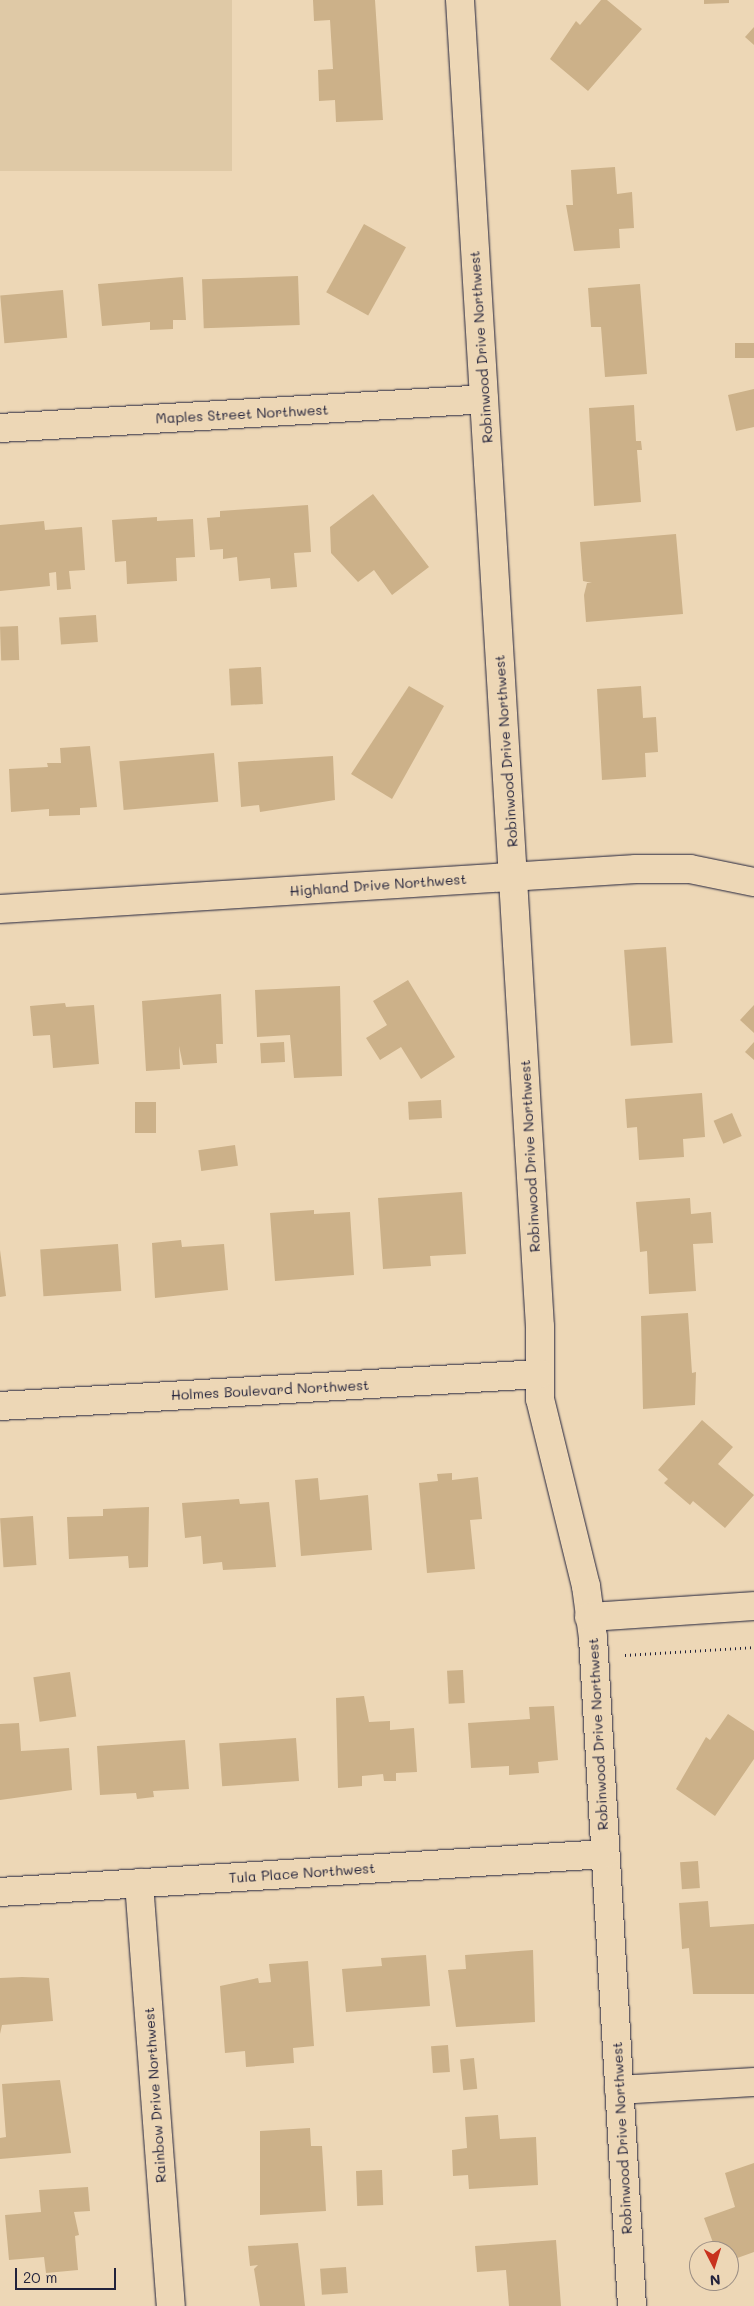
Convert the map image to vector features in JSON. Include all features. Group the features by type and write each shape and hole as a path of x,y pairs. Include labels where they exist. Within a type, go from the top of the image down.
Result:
{"street":[{"name":"Robinwood Drive Northwest","path":"460,0 514,877 540,1398 586,1586 588,1617 594,1656 632,2306"},
{"name":"Maples Street Northwest","path":"0,428 484,399"},
{"name":"Highland Drive Northwest","path":"0,909 514,877 690,869 754,882"},
{"name":"Holmes Boulevard Northwest","path":"0,1406 540,1374"},
{"path":"588,1617 754,1606"},
{"name":"Tula Place Northwest","path":"0,1892 605,1854"},
{"name":"Rainbow Drive Northwest","path":"139,1883 171,2306"},
{"path":"619,2090 754,2082"}],"path":[{"path":"594,1656 754,1647"}],"shaded area":[{"path":"0,0 232,0 232,171 0,171"}],"building":[{"path":"313,0 375,0 383,120 336,122 335,100 319,101 318,70 333,69 330,20 314,21"},
{"path":"601,0 607,0 642,29 588,91 550,59 576,21 580,25"},
{"path":"704,0 729,0 729,3 704,4"},
{"path":"754,27 754,45 745,37"},
{"path":"615,167 617,194 632,192 634,228 619,229 620,248 574,251 566,205 573,205 571,170"},
{"path":"364,224 406,247 368,315 326,292"},
{"path":"298,276 300,325 204,328 202,279"},
{"path":"183,277 186,320 173,320 173,329 150,330 150,322 102,326 98,284"},
{"path":"640,284 647,374 605,377 601,327 591,327 588,288"},
{"path":"63,290 67,338 4,343 0,295"},
{"path":"735,343 754,343 754,358 735,358"},
{"path":"754,389 754,427 736,431 728,395"},
{"path":"634,405 636,441 641,441 642,450 637,450 641,502 594,506 589,408"},
{"path":"373,494 429,567 392,595 374,570 358,582 331,553 330,527"},
{"path":"308,505 311,552 294,553 297,587 271,589 270,578 239,581 237,557 223,559 223,549 210,550 207,518 220,517 220,511"},
{"path":"157,517 157,521 193,519 195,557 176,558 177,581 127,584 126,561 115,562 112,520"},
{"path":"44,521 45,530 82,527 85,570 69,571 71,589 57,590 56,572 49,573 50,586 0,591 0,525"},
{"path":"676,534 683,614 586,622 584,595 587,583 592,583 583,581 580,542"},
{"path":"96,615 98,642 61,645 59,618"},
{"path":"18,626 19,660 1,661 0,627"},
{"path":"261,667 263,704 231,706 229,669"},
{"path":"409,686 444,706 392,799 351,774"},
{"path":"641,686 643,718 656,717 658,752 645,753 646,777 602,780 597,689"},
{"path":"90,746 97,807 80,808 80,815 49,816 49,809 11,812 9,769 48,767 47,763 61,763 60,748"},
{"path":"214,753 218,802 124,810 119,761"},
{"path":"333,756 335,800 260,812 259,805 241,807 238,762"},
{"path":"666,947 673,1043 631,1046 624,950"},
{"path":"408,980 455,1057 421,1079 401,1047 380,1060 366,1038 387,1025 373,1001"},
{"path":"340,986 342,1076 294,1078 290,1035 257,1037 255,990"},
{"path":"221,994 223,1044 216,1044 217,1063 183,1065 179,1046 180,1069 146,1071 142,1001"},
{"path":"65,1003 66,1007 94,1005 99,1064 53,1068 50,1035 33,1036 30,1006"},
{"path":"754,1005 754,1033 740,1020"},
{"path":"284,1042 285,1062 261,1063 260,1043"},
{"path":"754,1042 754,1060 745,1052"},
{"path":"702,1093 705,1137 683,1139 684,1157 639,1160 637,1127 627,1128 625,1099"},
{"path":"441,1100 442,1118 409,1120 408,1102"},
{"path":"135,1102 156,1102 156,1133 135,1133"},
{"path":"732,1113 742,1136 723,1144 714,1121"},
{"path":"235,1145 238,1166 201,1171 198,1150"},
{"path":"462,1192 466,1254 430,1256 431,1266 383,1269 378,1198"},
{"path":"690,1198 691,1214 711,1212 713,1243 693,1244 696,1291 649,1294 647,1251 640,1252 636,1202"},
{"path":"314,1210 314,1214 350,1212 354,1275 275,1281 270,1213"},
{"path":"181,1240 182,1247 224,1244 228,1290 155,1298 152,1243"},
{"path":"118,1244 121,1291 43,1296 40,1249"},
{"path":"0,1250 6,1296 0,1297"},
{"path":"688,1313 692,1373 696,1372 695,1405 643,1409 641,1316"},
{"path":"702,1420 733,1447 718,1464 754,1495 725,1528 693,1501 690,1505 664,1483 668,1479 658,1470"},
{"path":"452,1473 452,1480 478,1477 482,1519 470,1520 475,1569 427,1573 419,1483 438,1481 437,1474"},
{"path":"318,1478 320,1500 368,1495 372,1550 301,1556 295,1480"},
{"path":"239,1499 240,1504 269,1502 276,1567 223,1570 222,1562 203,1564 201,1536 185,1538 182,1503"},
{"path":"149,1507 148,1567 129,1568 128,1556 69,1559 67,1517 103,1516 103,1509"},
{"path":"33,1516 36,1565 3,1567 0,1518"},
{"path":"463,1670 465,1703 449,1704 447,1671"},
{"path":"70,1672 76,1717 40,1722 33,1677"},
{"path":"364,1696 369,1722 390,1721 390,1730 414,1728 417,1772 396,1773 396,1781 384,1781 383,1774 362,1776 362,1786 338,1788 336,1698"},
{"path":"554,1706 558,1760 538,1762 539,1773 509,1775 509,1766 471,1768 468,1723 530,1719 529,1707"},
{"path":"728,1714 754,1731 754,1759 715,1816 676,1789 706,1737 710,1740"},
{"path":"19,1723 21,1751 69,1748 72,1790 0,1800 0,1724"},
{"path":"296,1738 299,1781 222,1786 219,1743"},
{"path":"185,1740 189,1789 153,1791 154,1797 137,1799 136,1793 100,1795 97,1746"},
{"path":"698,1861 700,1888 682,1889 680,1862"},
{"path":"708,1901 710,1927 754,1924 754,1994 693,1994 689,1948 682,1949 679,1903"},
{"path":"533,1950 535,2022 456,2027 448,1970 466,1969 465,1955"},
{"path":"426,1955 430,2006 346,2012 342,1969 382,1966 381,1958"},
{"path":"308,1961 314,2046 293,2048 294,2063 246,2067 245,2051 225,2053 220,1986 258,1978 259,1983 271,1982 269,1964"},
{"path":"0,1978 49,1978 53,2021 2,2025 0,2034"},
{"path":"448,2045 450,2072 433,2073 431,2046"},
{"path":"474,2058 477,2089 463,2090 460,2059"},
{"path":"60,2080 71,2153 0,2159 0,2138 6,2137 2,2084"},
{"path":"498,2115 500,2139 536,2137 538,2185 469,2189 468,2175 453,2176 452,2150 467,2148 465,2117"},
{"path":"310,2128 311,2146 322,2146 326,2211 260,2215 260,2131"},
{"path":"754,2163 754,2252 739,2257 739,2241 712,2241 704,2218 735,2207 725,2173"},
{"path":"382,2170 383,2205 357,2206 356,2171"},
{"path":"88,2187 90,2211 74,2212 79,2235 75,2236 78,2270 46,2273 44,2257 9,2260 5,2215 41,2212 39,2190"},
{"path":"556,2240 561,2306 509,2306 506,2270 477,2272 475,2246"},
{"path":"298,2243 305,2306 260,2306 254,2269 258,2265 250,2266 248,2246"},
{"path":"346,2267 348,2293 322,2295 320,2269"}]}
